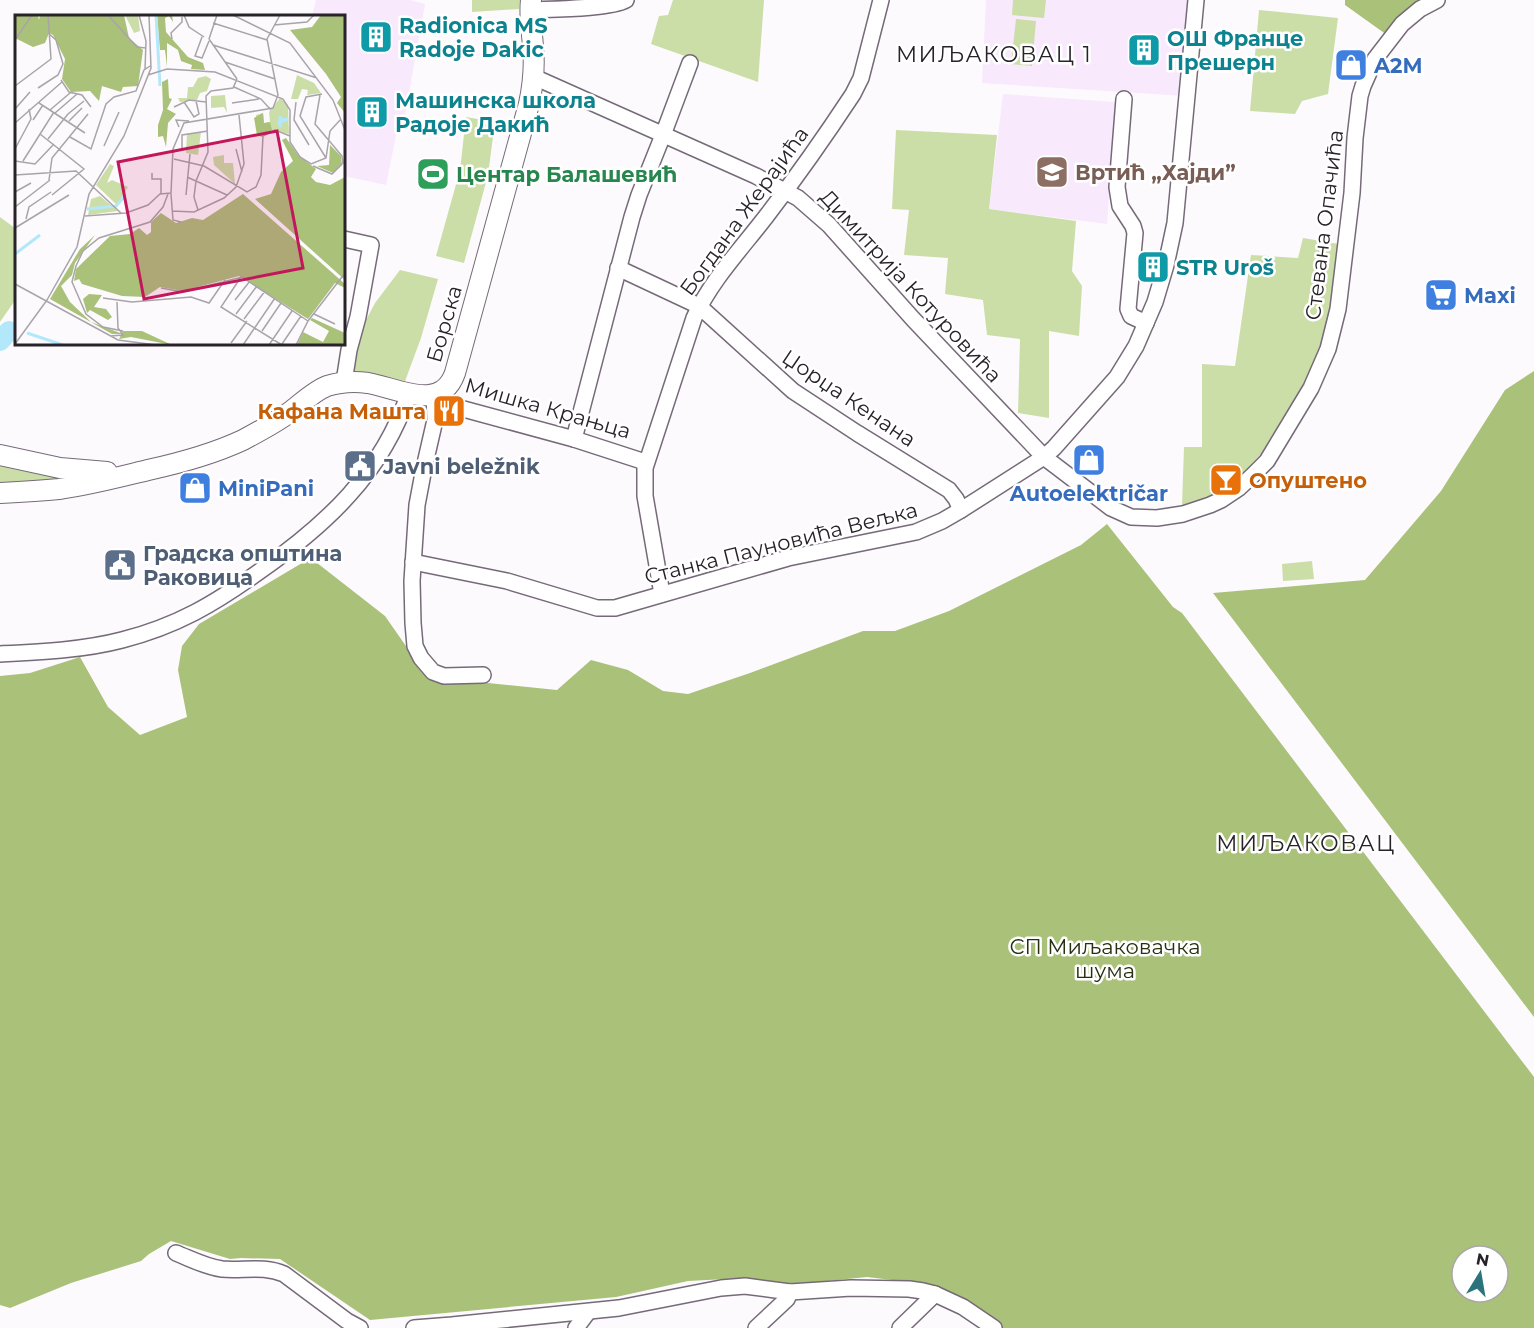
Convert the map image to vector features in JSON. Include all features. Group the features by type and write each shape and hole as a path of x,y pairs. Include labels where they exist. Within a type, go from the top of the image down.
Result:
{"main road":[{"name":"Борска","path":"437,394 450,386 455,373 526,116 534,77 531,5"},
{"name":"Мишка Крањца","path":"0,494 59,489 110,480 200,457 229,446 276,421 324,388 344,382 368,383 421,395 437,394"},
{"path":"0,455 60,468 96,472 143,472"}],"street":[{"path":"531,5 601,6 626,0"},
{"name":"Богдана Жерајића","path":"662,594 645,496 645,462 694,318 699,306 722,273 786,191 857,87 881,0"},
{"name":"Станка Пауновића Вељка","path":"413,562 507,581 597,608 610,609 789,558 916,532 961,510 1044,457 1116,377 1130,356 1155,302 1175,223 1196,0"},
{"name":"Стевана Опачића","path":"1044,457 1111,508 1131,517 1145,518 1183,514 1221,500 1246,482 1267,461 1311,388 1323,364 1331,340 1344,269 1355,138 1363,86 1375,59 1402,24 1420,9 1437,0"},
{"path":"574,439 639,195 690,63"},
{"name":"Димитрија Котуровића","path":"534,77 756,176 804,202 1044,457"},
{"path":"1124,99 1117,187 1119,206 1133,226 1135,233 1128,309 1131,316 1146,323"},
{"path":"344,382 371,245 345,239"},
{"name":"Џорџа Кенана","path":"618,268 699,306 794,391 949,490 961,510"},
{"path":"0,654 59,650 124,640 176,623 225,596 304,539 351,494 391,434 409,393"},
{"path":"437,394 435,420 419,491 412,581 414,641 421,658 438,675 483,675"},
{"name":"Мишка Крањца","path":"437,394 456,407 574,439 645,462"},
{"path":"176,1253 220,1269 255,1268 277,1271 360,1328"},
{"path":"414,1328 588,1312 721,1288 753,1287 790,1292 851,1288 909,1289 935,1294 963,1307 994,1328"},
{"path":"756,1328 787,1299 790,1292"},
{"path":"900,1328 935,1294"},
{"path":"576,1328 588,1312"}],"shaded area":[{"path":"316,0 410,0 425,4 403,126 398,126 386,185 345,176 345,15 312,15"},
{"path":"986,0 1195,0 1184,96 982,83"},
{"name":"Вртић „Хајди”","path":"1003,94 1115,102 1107,224 989,209"}],"green space":[{"path":"472,0 520,0 519,9 472,12"},
{"path":"673,0 764,0 758,82 651,44 659,16 668,15"},
{"path":"1013,0 1046,0 1044,18 1012,15"},
{"path":"1345,0 1419,0 1411,5 1387,35 1345,5"},
{"path":"1259,10 1338,18 1328,94 1302,101 1295,114 1250,111"},
{"path":"1016,19 1036,21 1032,66 1011,64"},
{"path":"466,117 495,122 488,175 464,263 436,256 460,170"},
{"path":"896,130 997,135 989,209 1076,221 1072,271 1082,286 1079,336 1049,331 1049,418 1018,413 1020,339 987,335 983,300 945,294 948,258 904,255 909,210 892,209"},
{"path":"0,217 15,228 15,300 0,322"},
{"path":"1303,238 1339,244 1341,251 1327,329 1314,367 1277,431 1262,453 1240,476 1218,495 1182,505 1184,447 1202,447 1202,364 1235,366 1251,255 1298,258"},
{"path":"400,270 438,279 421,338 404,384 360,374 354,370 352,359 364,324 375,303"},
{"path":"1534,371 1534,1017 1213,593 1365,580 1441,491 1505,390"},
{"path":"0,459 73,478 0,486"},
{"name":"СП Миљаковачка шума","path":"1107,524 1173,607 1182,613 1534,1077 1534,1328 1003,1328 990,1316 966,1301 926,1284 867,1277 787,1285 745,1278 688,1281 616,1297 370,1320 280,1259 230,1259 171,1241 141,1261 71,1283 10,1308 0,1305 0,676 30,673 80,657 108,707 140,735 187,717 178,670 182,646 199,624 312,559 385,616 422,669 478,682 557,690 591,660 628,670 663,691 688,694 863,631 895,631 949,611 1081,545"},
{"path":"1312,561 1314,579 1283,581 1282,564"}],"waterway":[{"path":"0,341 9,331"}],"place":[{"name":"Radionica MS Radoje Dakic","path":"376,37"},
{"name":"ОШ Франце Прешерн","path":"1144,50"},
{"name":"A2M","path":"1351,65"},
{"name":"Машинска школа Радоје Дакић","path":"372,112"},
{"name":"Вртић „Хајди”","path":"1052,172"},
{"name":"Центар Балашевић","path":"433,174"},
{"name":"STR Uroš","path":"1153,267"},
{"name":"Maxi","path":"1441,295"},
{"name":"Кафана Машта","path":"449,411"},
{"name":"Autoelektričar","path":"1089,460"},
{"name":"Javni beležnik","path":"360,466"},
{"name":"Опуштено","path":"1226,480"},
{"name":"MiniPani","path":"195,488"},
{"name":"Градска општина Раковица","path":"120,565"}],"district":[{"name":"МИЉАКОВАЦ 1","path":"994,54"},
{"name":"МИЉАКОВАЦ","path":"1306,843"}]}
